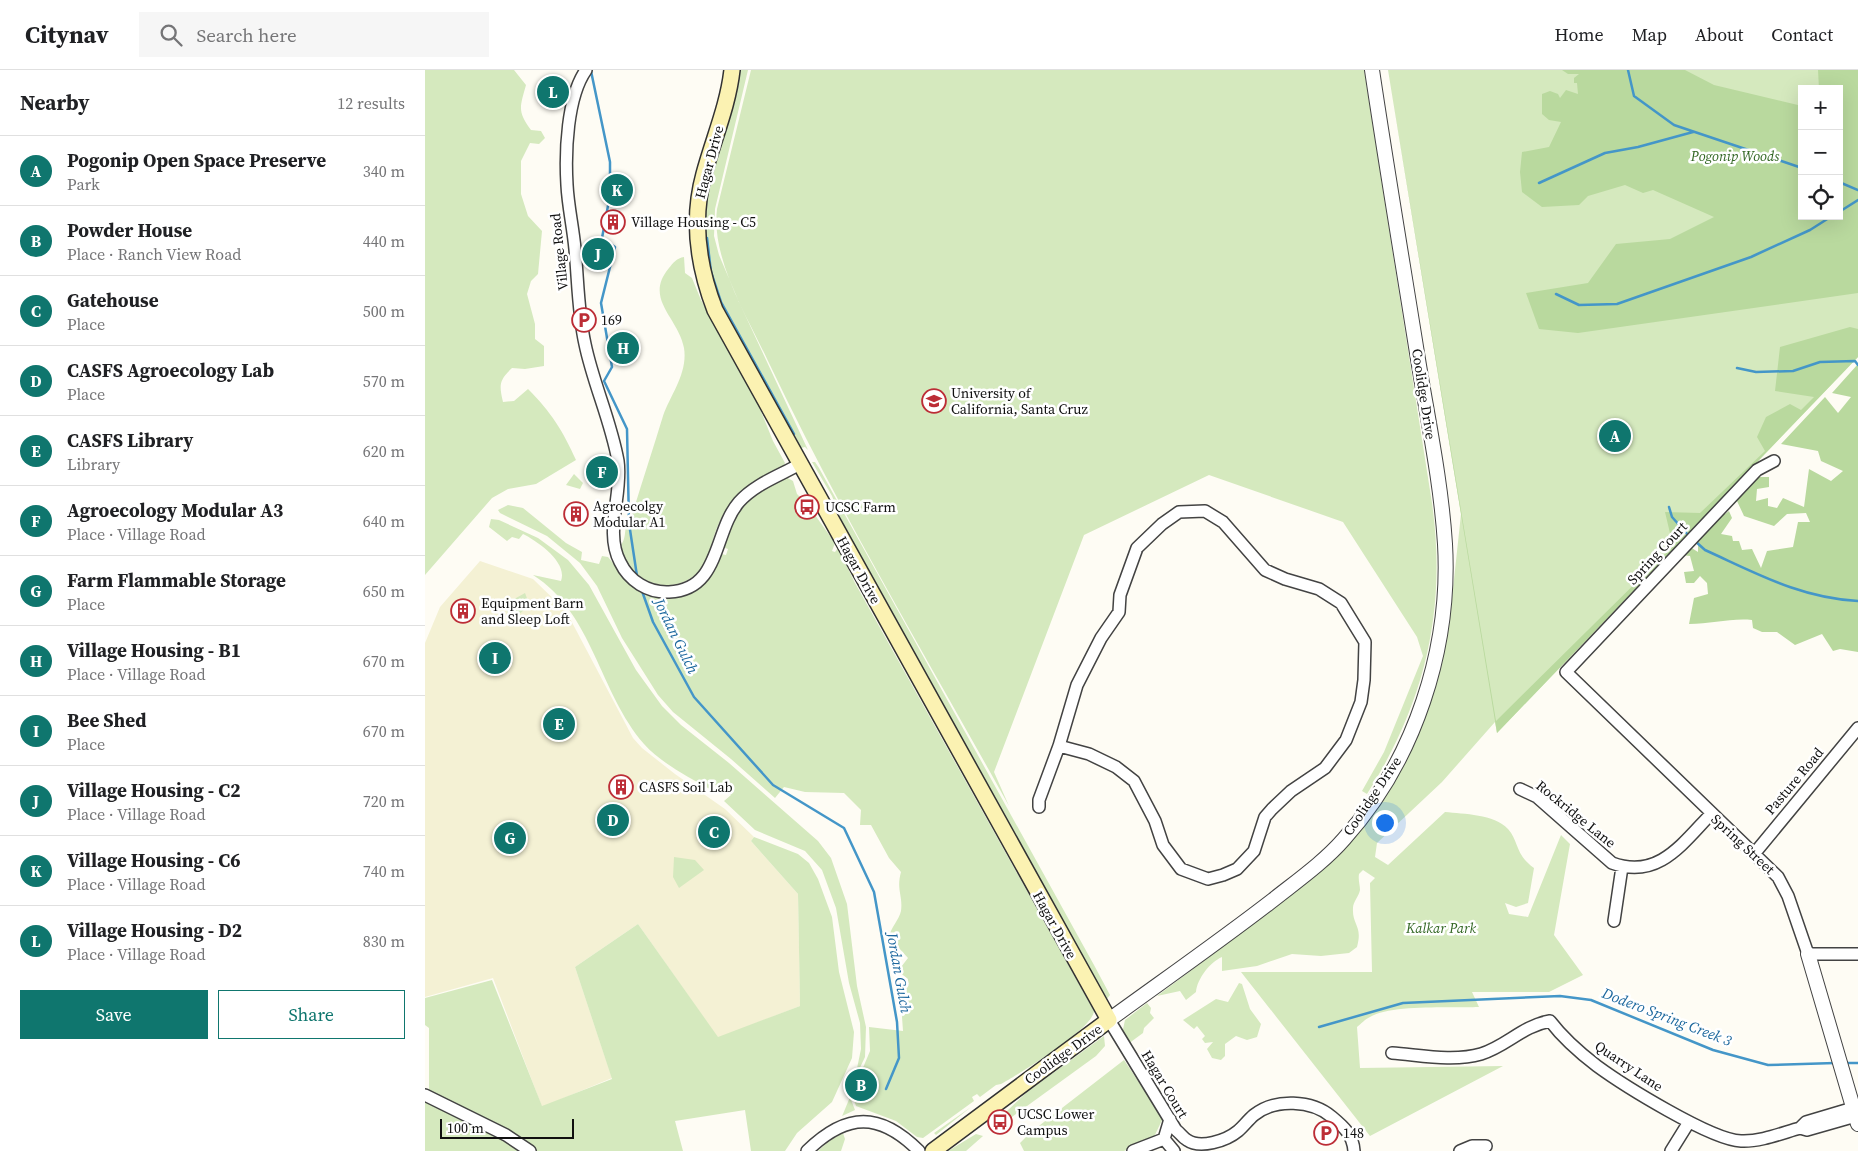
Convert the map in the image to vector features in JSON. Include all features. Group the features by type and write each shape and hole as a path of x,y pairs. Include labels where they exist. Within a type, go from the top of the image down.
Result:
{"main road":[{"name":"Hagar Drive","path":"732,70 727,98 700,189 697,227 700,259 715,310 1109,1020"},
{"name":"Coolidge Drive","path":"933,1151 1109,1020"}],"street":[{"name":"Village Road","path":"586,70 578,81 569,128 567,185 585,343 613,438 618,463 613,539 620,563 633,580 644,588 670,592 689,587 705,574 713,563 731,512 741,500 755,488 800,464"},
{"name":"Coolidge Drive","path":"1109,1020 1252,916 1308,872 1344,839 1390,772 1406,743 1427,692 1442,625 1445,586 1445,544 1434,461 1372,70"},
{"name":"Spring Court","path":"1566,672 1757,470 1774,461"},
{"path":"1039,807 1039,800 1059,746 1077,685 1101,638 1119,612 1120,595 1137,548 1161,524 1179,512 1205,510 1223,522 1265,570 1285,579 1319,589 1341,603 1365,642 1364,680 1361,702 1346,740 1325,768 1291,791 1272,809 1265,817 1254,851 1237,869 1223,875 1208,879 1181,869 1163,845 1155,821 1134,781 1116,767 1089,754 1059,746"},
{"name":"Spring Street","path":"1566,672 1711,814 1778,876 1788,896 1808,954 1856,1116"},
{"name":"Pasture Road","path":"1754,854 1858,728"},
{"name":"Rockridge Lane","path":"1520,789 1537,797 1611,862 1622,867"},
{"path":"1614,921 1622,867 1653,865 1669,857 1711,814"},
{"path":"1808,954 1858,954"},
{"name":"Hagar Court","path":"1109,1020 1176,1130 1189,1142 1201,1144 1226,1139 1263,1109 1283,1104 1317,1106 1350,1134 1354,1151"},
{"name":"Quarry Lane","path":"1392,1053 1458,1058 1481,1054 1534,1024 1550,1022 1559,1033 1596,1065 1689,1122 1725,1138 1740,1142 1752,1141 1800,1128 1807,1130 1856,1116"},
{"path":"425,1095 506,1134 530,1151"},
{"path":"1164,1139 1170,1119"},
{"path":"807,1151 837,1127 847,1123 869,1121 893,1129 919,1151"},
{"path":"1671,1151 1689,1122"},
{"path":"1133,1151 1164,1139"},
{"path":"1164,1139 1174,1151"},
{"path":"1461,1151 1472,1146 1486,1146"}],"shaded area":[{"path":"480,561 533,579 566,611 633,738 642,748 675,774 725,809 754,837 751,841 798,894 800,1006 718,1038 638,924 575,967 612,1078 542,1107 493,978 425,997 425,643 440,607"}],"green space":[{"path":"425,70 514,70 526,85 521,104 523,118 531,130 541,131 545,138 539,144 530,143 521,161 521,194 528,216 542,231 538,274 531,281 527,294 535,324 535,339 544,346 544,366 525,369 512,368 502,380 501,391 503,402 514,401 528,389 556,422 576,460 536,484 508,489 492,498 425,575"},
{"path":"739,70 748,70 715,209 714,236 719,255 739,302 808,450 805,447 801,448 793,437 721,305 710,275 704,237 705,202"},
{"path":"751,70 1364,70 1432,503 1436,542 1436,581 1433,618 1427,654 1417,690 1404,725 1387,760 1367,794 1362,791 1384,752 1423,656 1417,637 1343,522 1209,475 1084,535 994,772 1009,806 854,530 796,418 732,287 719,248 717,209"},
{"name":"Kalkar Park","path":"1388,70 1858,70 1858,357 1497,733 1495,722 1442,782 1377,843 1375,857 1388,865 1445,812 1495,820 1508,829 1523,858 1534,868 1528,903 1516,907 1505,903 1509,914 1528,917 1561,835 1570,844 1554,935 1583,975 1549,992 1472,992 1479,1007 1407,1008 1380,1013 1365,1020 1357,1027 1360,1068 1503,1066 1370,1136 1241,972 1372,972 1370,883 1375,878 1363,870 1359,874 1360,890 1353,908 1359,940 1357,947 1349,953 1321,956 1292,954 1257,966 1222,971 1222,957 1209,967 1199,982 1196,992 1186,1000 1180,991 1157,996 1281,903 1319,872 1401,767 1419,732 1442,664 1449,626 1461,514"},
{"path":"1388,70 1496,721 1673,546 1665,512 1700,513 1765,451 1757,437 1766,417 1790,404 1801,410 1814,397 1775,391 1780,347 1850,327 1858,329 1858,357 1497,733"},
{"name":"Pogonip Woods","path":"1562,70 1685,70 1714,85 1798,105 1798,220 1843,220 1843,85 1819,85 1818,70 1858,70 1858,293 1578,333 1539,329 1526,293 1588,283 1616,244 1670,239 1714,217 1653,190 1643,193 1625,185 1588,196 1579,205 1542,207 1522,192 1520,172 1522,152 1549,147 1561,122 1549,120 1542,114 1542,94 1550,91 1558,94 1560,98 1566,90 1578,94 1577,83 1574,83 1574,78 1579,74 1568,74"},
{"path":"684,257 685,273 692,278 701,300 758,404 773,441 785,463 783,467 752,484 731,503 721,518 705,561 696,574 674,585 662,585 650,582 631,568 625,558 621,545 663,416 684,366 685,357 681,337 661,299 660,289 662,279 669,268 677,260"},
{"path":"1858,364 1858,652 1840,649 1833,651 1822,634 1795,645 1777,632 1762,632 1753,628 1752,620 1689,624 1694,598 1708,594 1707,583 1700,576 1694,583 1686,583 1684,572 1694,571 1690,556 1681,555 1690,547 1698,552 1698,539 1719,505 1725,514 1729,511 1732,518 1721,534 1732,536 1733,541 1739,541 1742,550 1752,549 1761,568 1767,551 1793,547 1798,522 1810,522 1806,513 1787,514 1774,526 1744,516 1737,501 1754,477 1769,477 1769,487 1757,489 1756,501 1768,498 1768,506 1777,508 1783,498 1804,507 1809,469 1831,481 1843,471 1821,461 1818,451 1781,444 1825,397 1838,413 1851,397 1832,393"},
{"path":"812,462 815,462 819,468 1094,965 1110,995 1106,1000 851,542 854,541 848,538 832,496"},
{"path":"574,474 583,483 580,489 566,485"},
{"path":"786,477 793,481 797,494 804,501 801,505 803,508 810,508 835,543 832,551 835,552 838,548 855,583 1094,1011 1082,1029 1054,1051 1001,1084 996,1085 980,1097 977,1094 972,1097 974,1101 923,1138 917,1137 896,1121 856,1106 852,1094 870,1051 869,1027 903,1031 902,1017 908,979 898,971 908,958 889,937 901,911 899,883 901,872 889,858 871,825 860,825 861,810 844,793 805,792 784,787 775,798 673,712 658,695 622,638 597,586 580,563 547,536 500,513 498,510 508,505 523,508 566,543 582,552 581,560 599,564 602,556 608,557 618,569 656,596 712,573 721,554 726,555 728,549 722,547 727,533 745,504 762,491"},
{"path":"491,519 499,520 538,538 568,560 589,585 636,670 662,706 681,725 729,763 818,841 831,858 847,904 857,986 866,1027 865,1057 855,1078 861,1049 860,1023 849,983 836,908 822,870 805,851 755,830 724,801 731,795 714,784 710,789 684,774 658,757 644,744 616,701 583,631 553,591 533,575 561,581 562,574 556,560 543,547 523,534 519,539 512,537 507,541 489,527"},
{"path":"525,593 528,601 525,609 516,617 507,612 507,603"},
{"path":"754,837 798,854 809,863 818,879 832,917 839,972 854,1032 852,1058 832,1102 797,1133 785,1151 751,1151 745,1110 675,1121 683,1151 425,1151 425,1102 429,1103 429,1028 425,1025 425,998 492,980 542,1106 612,1079 575,967 638,924 718,1037 800,1006 798,894 751,841"},
{"path":"674,857 695,860 704,870 679,888 673,877"},
{"path":"1239,983 1242,984 1250,1009 1261,1024 1257,1037 1247,1040 1236,1036 1225,1044 1225,1056 1221,1060 1212,1058 1207,1049 1213,1042 1205,1043 1202,1039 1205,1036 1197,1026 1194,1029 1183,1020 1216,999 1228,1002"},
{"path":"1147,1003 1151,1008 1150,1013 1154,1018 1144,1028 1143,1033 1128,1044 1122,1034 1125,1020"},
{"path":"1104,1036 1105,1046 1096,1056 1005,1122 1003,1121 1002,1119 1008,1113 1007,1111 1027,1092"},
{"path":"1124,1060 1163,1118 1154,1137 1124,1151 1024,1151 1020,1143 1031,1132"},
{"path":"850,1097 855,1110 842,1116 843,1114"},
{"path":"971,1107 936,1135 934,1133"},
{"path":"843,1133 845,1139 841,1151 818,1151 829,1141"},
{"path":"976,1134 983,1136 966,1151 948,1151"}],"waterway":[{"path":"1628,70 1634,96 1674,125 1798,167"},
{"name":"Jordan Gulch","path":"591,71 610,162 610,195 602,238 615,247 601,303 612,367 604,381 627,429 629,523 637,576"},
{"path":"1539,183 1605,153 1638,147 1693,132"},
{"path":"1843,184 1858,190"},
{"path":"1843,209 1858,200"},
{"path":"1556,294 1579,305 1617,304 1751,257 1810,230 1826,220"},
{"path":"707,238 711,272 721,302 794,434"},
{"path":"1737,368 1756,372 1793,371 1820,362 1855,361 1858,365"},
{"path":"1669,507 1672,517 1689,536"},
{"path":"1695,541 1705,550 1798,590 1837,599 1858,601"},
{"name":"Jordan Gulch","path":"642,591 653,622 694,697 773,785 844,828 874,892 897,1022 899,1058 886,1089"},
{"name":"Dodero Spring Creek 3","path":"1319,1027 1403,1003 1560,996 1591,1000 1713,1050 1768,1065 1835,1063"},
{"name":"Dodero Spring Creek 3","path":"1845,1063 1858,1063"}],"place":[{"name":"Village Housing - D2","path":"553,92"},
{"name":"Village Housing - C6","path":"617,190"},
{"name":"Village Housing - C5","path":"613,222"},
{"name":"Village Housing - C2","path":"598,254"},
{"name":"169","path":"584,320"},
{"name":"Village Housing - B1","path":"623,348"},
{"name":"University of California, Santa Cruz","path":"934,401"},
{"name":"Pogonip Open Space Preserve","path":"1615,436"},
{"name":"Agroecology Modular A3","path":"602,472"},
{"name":"UCSC Farm","path":"807,507"},
{"name":"Agroecolgy Modular A1","path":"576,514"},
{"name":"Equipment Barn and Sleep Loft","path":"463,611"},
{"name":"Bee Shed","path":"495,658"},
{"name":"CASFS Library","path":"559,724"},
{"name":"CASFS Soil Lab","path":"621,787"},
{"name":"CASFS Agroecology Lab","path":"613,820"},
{"name":"Gatehouse","path":"714,832"},
{"name":"Farm Flammable Storage","path":"510,838"},
{"name":"Powder House","path":"861,1085"},
{"name":"UCSC Lower Campus","path":"1000,1122"},
{"name":"148","path":"1326,1133"}]}
